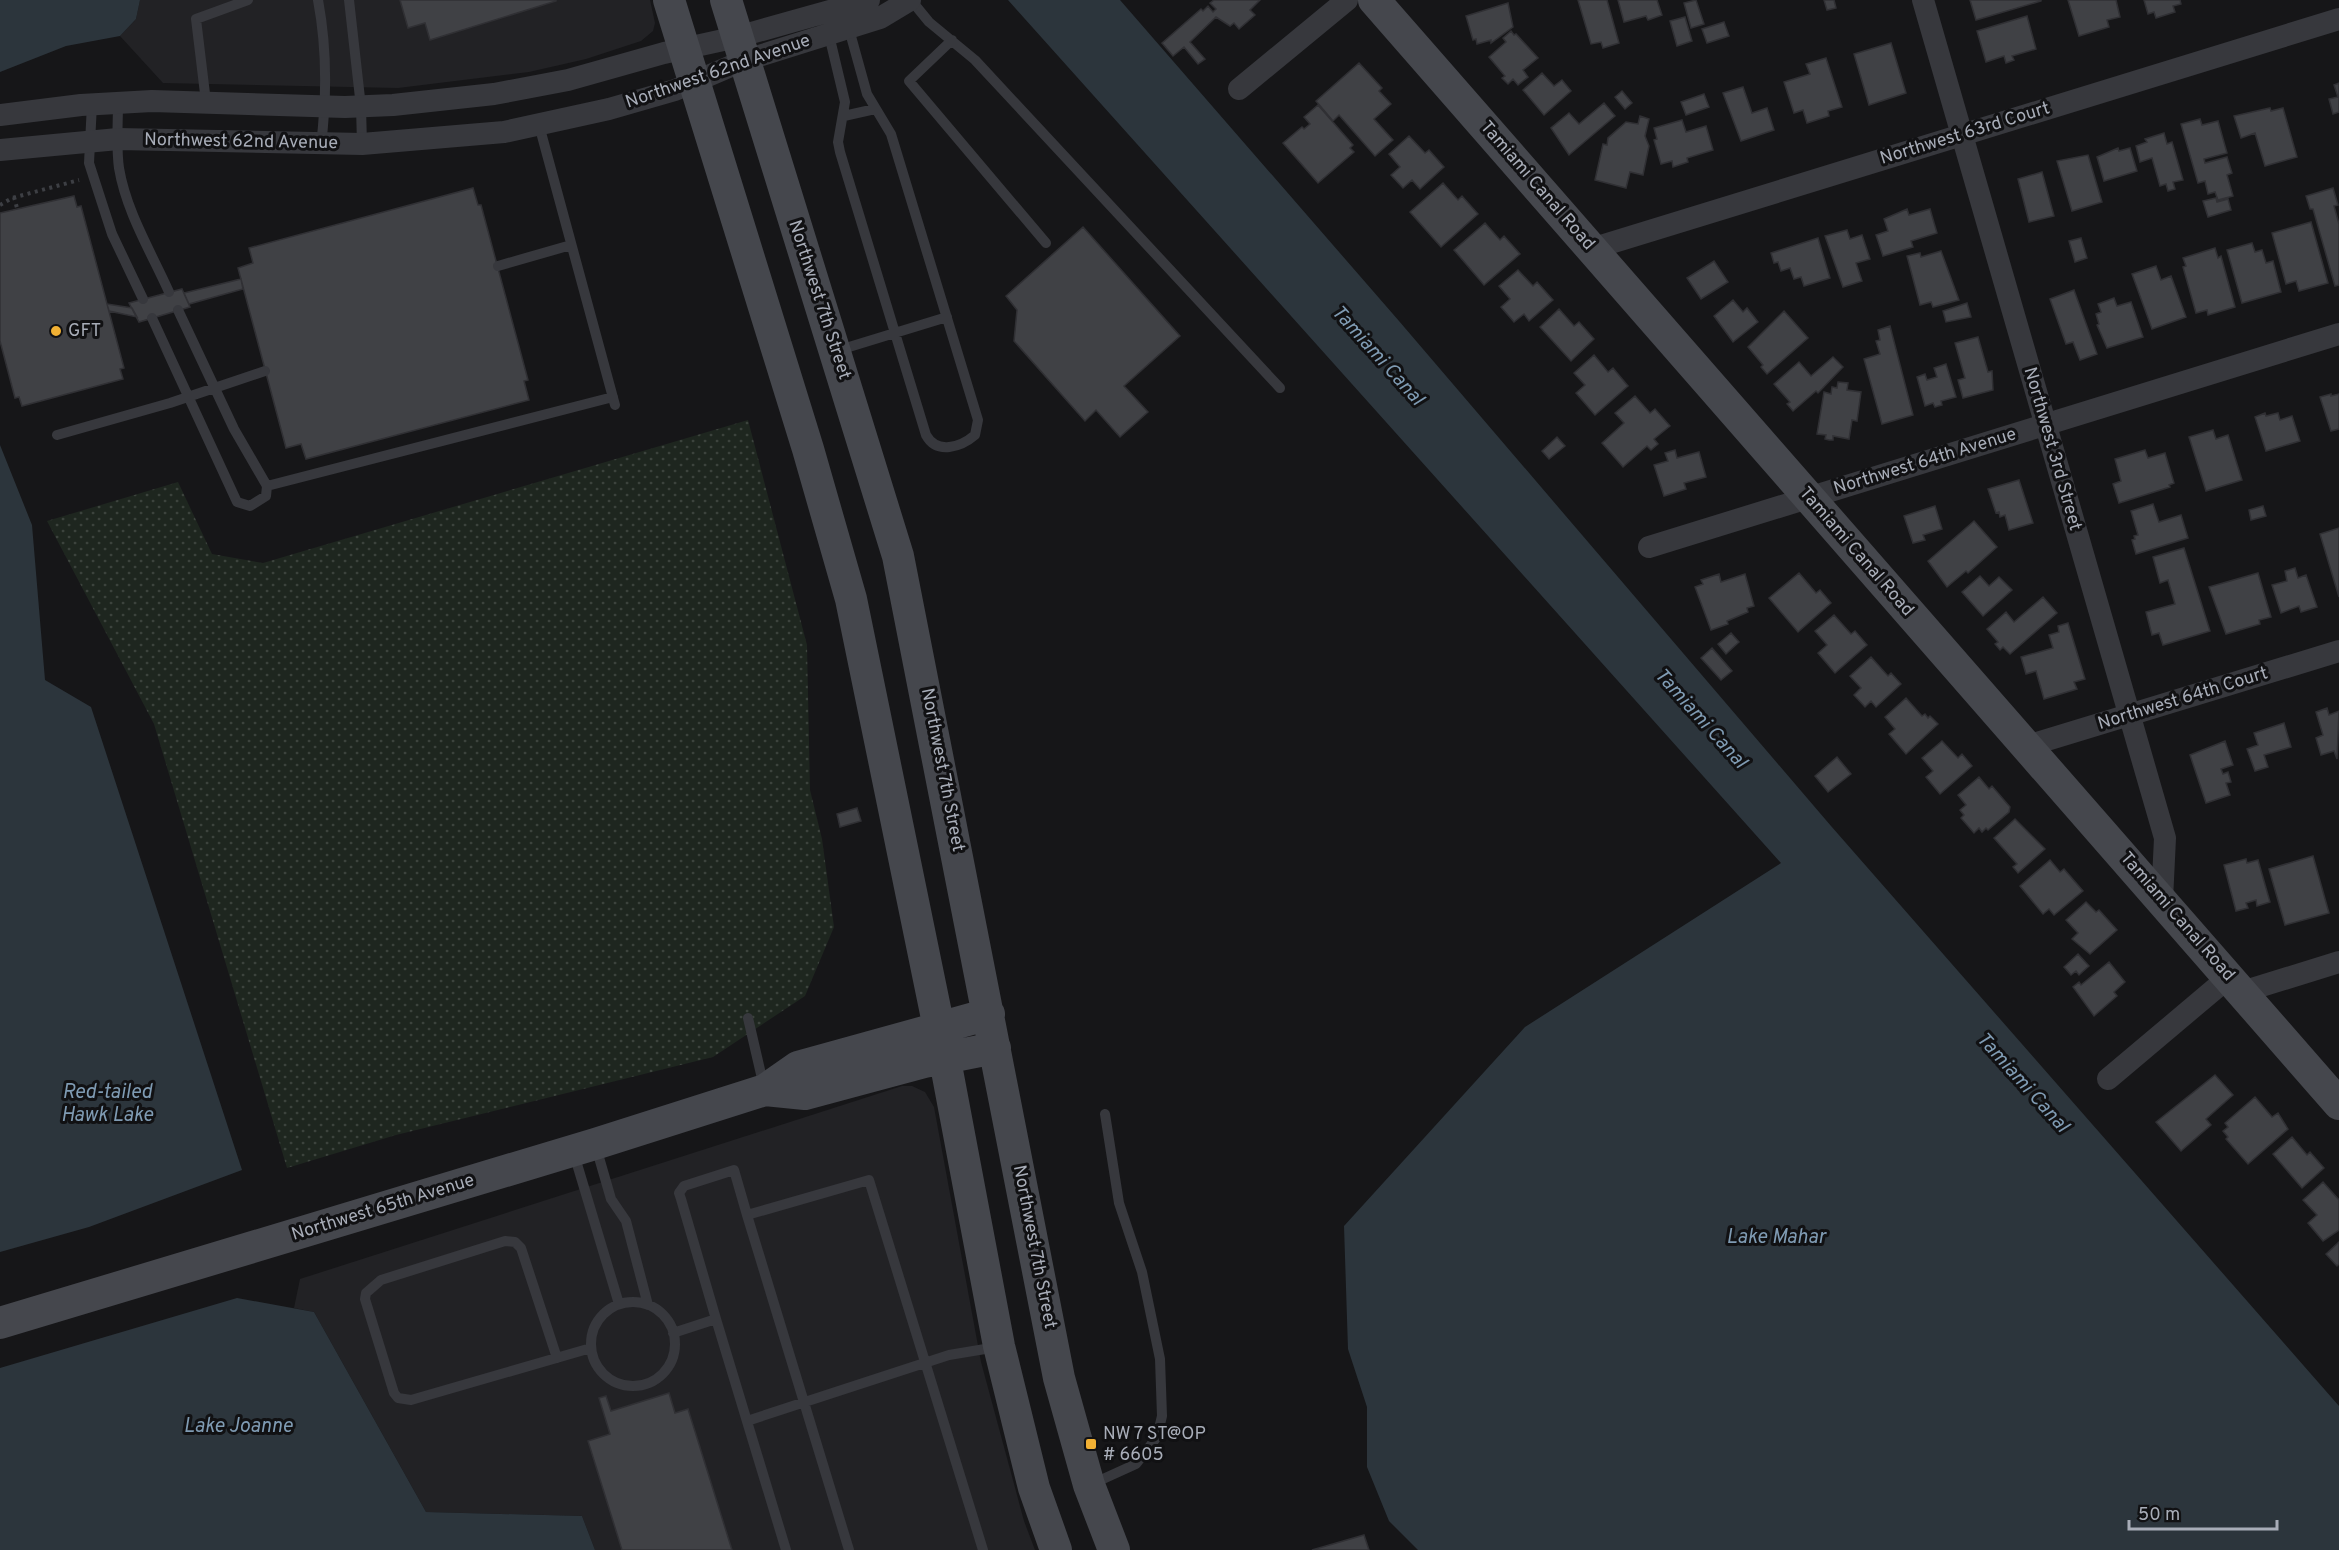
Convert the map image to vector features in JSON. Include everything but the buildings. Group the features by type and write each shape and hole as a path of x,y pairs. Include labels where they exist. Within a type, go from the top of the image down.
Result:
{"main road":[{"path":"669,0 843,569 939,1028 999,1346 1034,1488 1056,1550"},
{"name":"Northwest 7th Street","path":"726,0 836,351 906,591 1059,1378 1089,1485 1114,1550"},
{"name":"Tamiami Canal Road","path":"1386,4 1591,249 2339,1104"},
{"name":"Northwest 65th Avenue","path":"0,1323 584,1148 765,1090 798,1067 989,1014"},
{"name":"Northwest 65th Avenue","path":"765,1090 805,1094 995,1048"}],"street":[{"name":"Northwest 62nd Avenue","path":"0,150 118,139 321,145 480,136 609,109 694,82 740,49 824,6 869,0"},
{"name":"Northwest 62nd Avenue","path":"0,115 118,103 206,102 326,107 422,103 530,88 684,49 740,49 839,32 880,18 910,0"},
{"path":"1239,89 1347,0"},
{"name":"Northwest 3rd Street","path":"1923,0 2165,838 2162,900"},
{"name":"Northwest 63rd Court","path":"1591,249 2339,19"},
{"name":"Northwest 64th Avenue","path":"1649,547 2339,334"},
{"name":"Northwest 64th Court","path":"2027,746 2339,651"},
{"path":"2108,1080 2236,985 2339,962"}],"lane":[{"path":"206,102 196,19 248,0"},
{"path":"318,0 324,43 326,107 321,145"},
{"path":"349,0 361,106 362,144"},
{"path":"910,0 929,22 975,60 1280,388"},
{"path":"839,32 867,94 891,134 978,420 975,435 957,445 939,447 931,444 840,152 838,142 844,116 839,32"},
{"path":"952,40 909,81 1046,243"},
{"path":"118,103 120,171 129,203 169,292"},
{"path":"92,104 89,163 102,207 143,300"},
{"path":"844,116 875,109"},
{"path":"267,486 614,401 539,125"},
{"path":"498,266 571,245"},
{"path":"152,318 237,502 250,506 266,496 267,486 215,388 178,310"},
{"path":"836,351 947,317"},
{"path":"57,435 189,397 266,371"},
{"path":"748,1018 765,1090"},
{"path":"1089,1485 1136,1464 1157,1437 1162,1416 1160,1359 1142,1272 1119,1203 1105,1114"},
{"path":"584,1148 619,1304"},
{"path":"584,1148 611,1199 626,1221 648,1305"},
{"path":"786,1550 716,1319 680,1190 684,1186 734,1170 802,1403 849,1550"},
{"path":"747,1215 869,1180 983,1550"},
{"path":"557,1358 521,1248 515,1242 505,1241 381,1280 366,1293 365,1299 394,1393 398,1398 411,1400 557,1358 591,1347"},
{"path":"639,1302 648,1305 664,1316 673,1334 672,1358 657,1378 634,1386 609,1379 600,1371 591,1347 591,1336 601,1316 619,1304 639,1302"},
{"path":"673,1334 716,1319"},
{"path":"747,1421 949,1355 999,1346"}],"path":[{"path":"0,205 14,197 79,180"},
{"path":"14,197 17,208"}],"shaded area":[{"path":"140,0 650,0 655,23 653,31 641,41 586,59 529,72 398,88 163,83 120,36 136,19"},
{"path":"748,420 807,645 810,790 822,839 834,927 805,996 713,1057 396,1135 287,1168 154,724 47,521 178,482 212,554 263,563"},
{"path":"902,1086 912,1086 925,1092 934,1107 981,1362 1024,1521 1035,1550 595,1550 582,1516 426,1512 314,1312 294,1308 300,1279"}],"water":[{"path":"0,0 140,0 136,19 120,36 66,46 0,72"},
{"name":"Lake Mahar","path":"1008,0 1120,0 1399,321 1831,826 2339,1406 2339,1550 1418,1550 1389,1521 1367,1467 1367,1407 1348,1349 1344,1226 1525,1027 1781,863"},
{"name":"Red-tailed Hawk Lake","path":"0,445 32,525 45,680 91,707 242,1170 89,1227 0,1252"},
{"name":"Lake Joanne","path":"237,1298 314,1312 426,1512 582,1516 595,1550 0,1550 0,1368"}],"place":[{"name":"GFT","path":"56,331"},
{"name":"NW 7 ST@OP # 6605","path":"1091,1444"}],"water label":[{"name":"Tamiami Canal","path":"1377,356"},
{"name":"Tamiami Canal","path":"1700,719"},
{"name":"Tamiami Canal","path":"2022,1083"}]}
